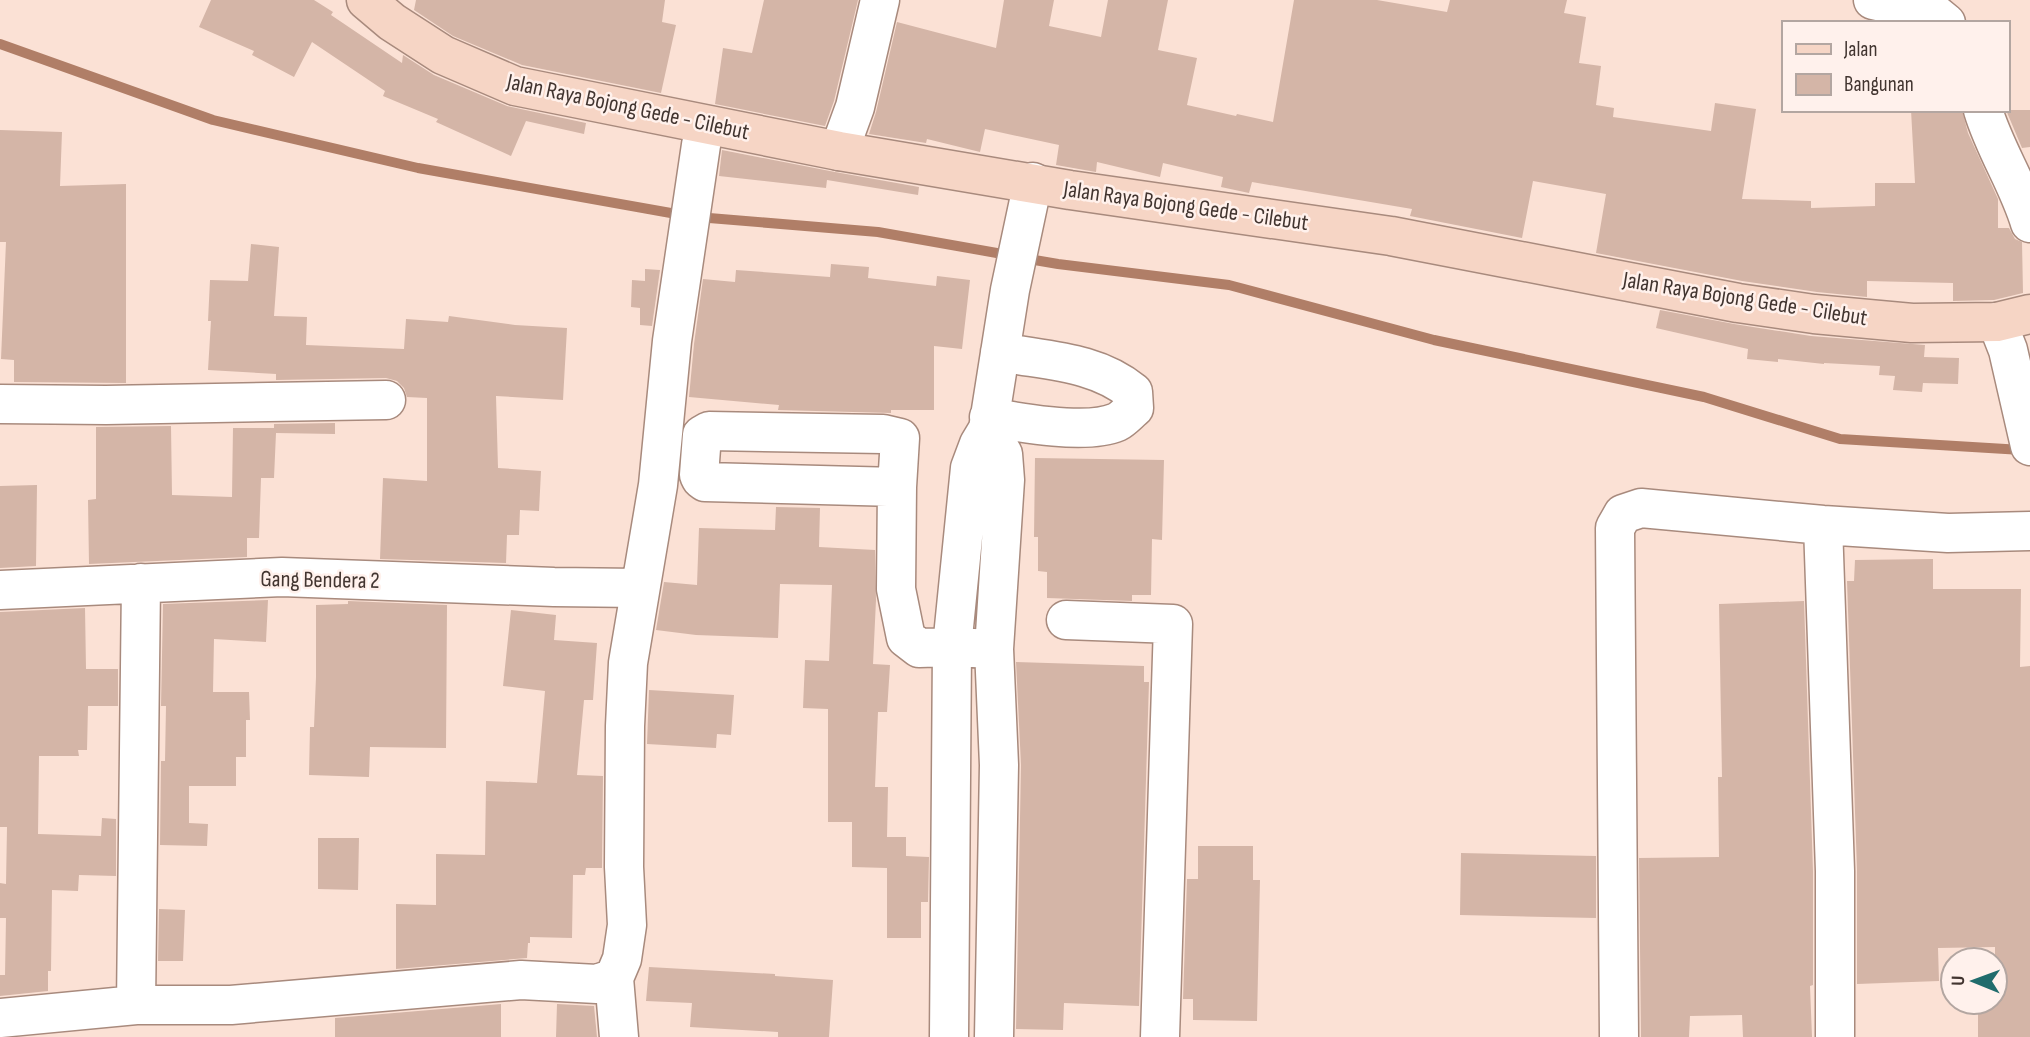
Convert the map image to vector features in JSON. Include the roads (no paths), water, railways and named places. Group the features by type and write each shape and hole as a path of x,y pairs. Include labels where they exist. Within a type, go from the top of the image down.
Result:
{"main road":[{"name":"Jalan Raya Bojong Gede - Cilebut","path":"366,0 392,22 443,55 515,86 1030,191 1070,190 1391,236 1725,300 1815,314 2012,329"}],"street":[{"path":"839,151 855,107 880,0"},
{"path":"1873,0 1935,14 1944,21"},
{"path":"1984,112 1996,147 2025,205 2030,223"},
{"path":"619,1037 614,978 622,959 627,925 624,867 628,663 661,458 672,341 702,134 716,127"},
{"path":"949,1037 952,646 970,468 988,423 1030,191"},
{"path":"2012,329 2030,446"},
{"path":"988,423 1097,427 1118,421 1134,408 1133,392 1117,379 1073,364 1000,352"},
{"path":"0,404 386,400"},
{"path":"988,423 1003,454 1005,480 994,649 999,765 994,1037"},
{"path":"897,487 705,482 699,475 702,435 709,431 883,434 900,438 896,589 906,638 919,648 952,646 994,649"},
{"path":"1619,1037 1615,528 1623,514 1641,508 1823,525 1948,533 2030,531"},
{"path":"1823,525 1835,871 1835,1037"},
{"name":"Gang Bendera 2","path":"0,590 282,577 640,588"},
{"path":"136,1005 141,583"},
{"path":"1066,620 1173,624 1160,1037"},
{"path":"0,1018 136,1005 230,1021 521,980 597,984 614,978"}],"waterway":[{"path":"0,44 213,120 418,168 682,215"},
{"path":"697,217 878,232 1008,255"},
{"path":"1023,258 1229,285 1434,340 1704,397 1840,439 2022,450"}]}
